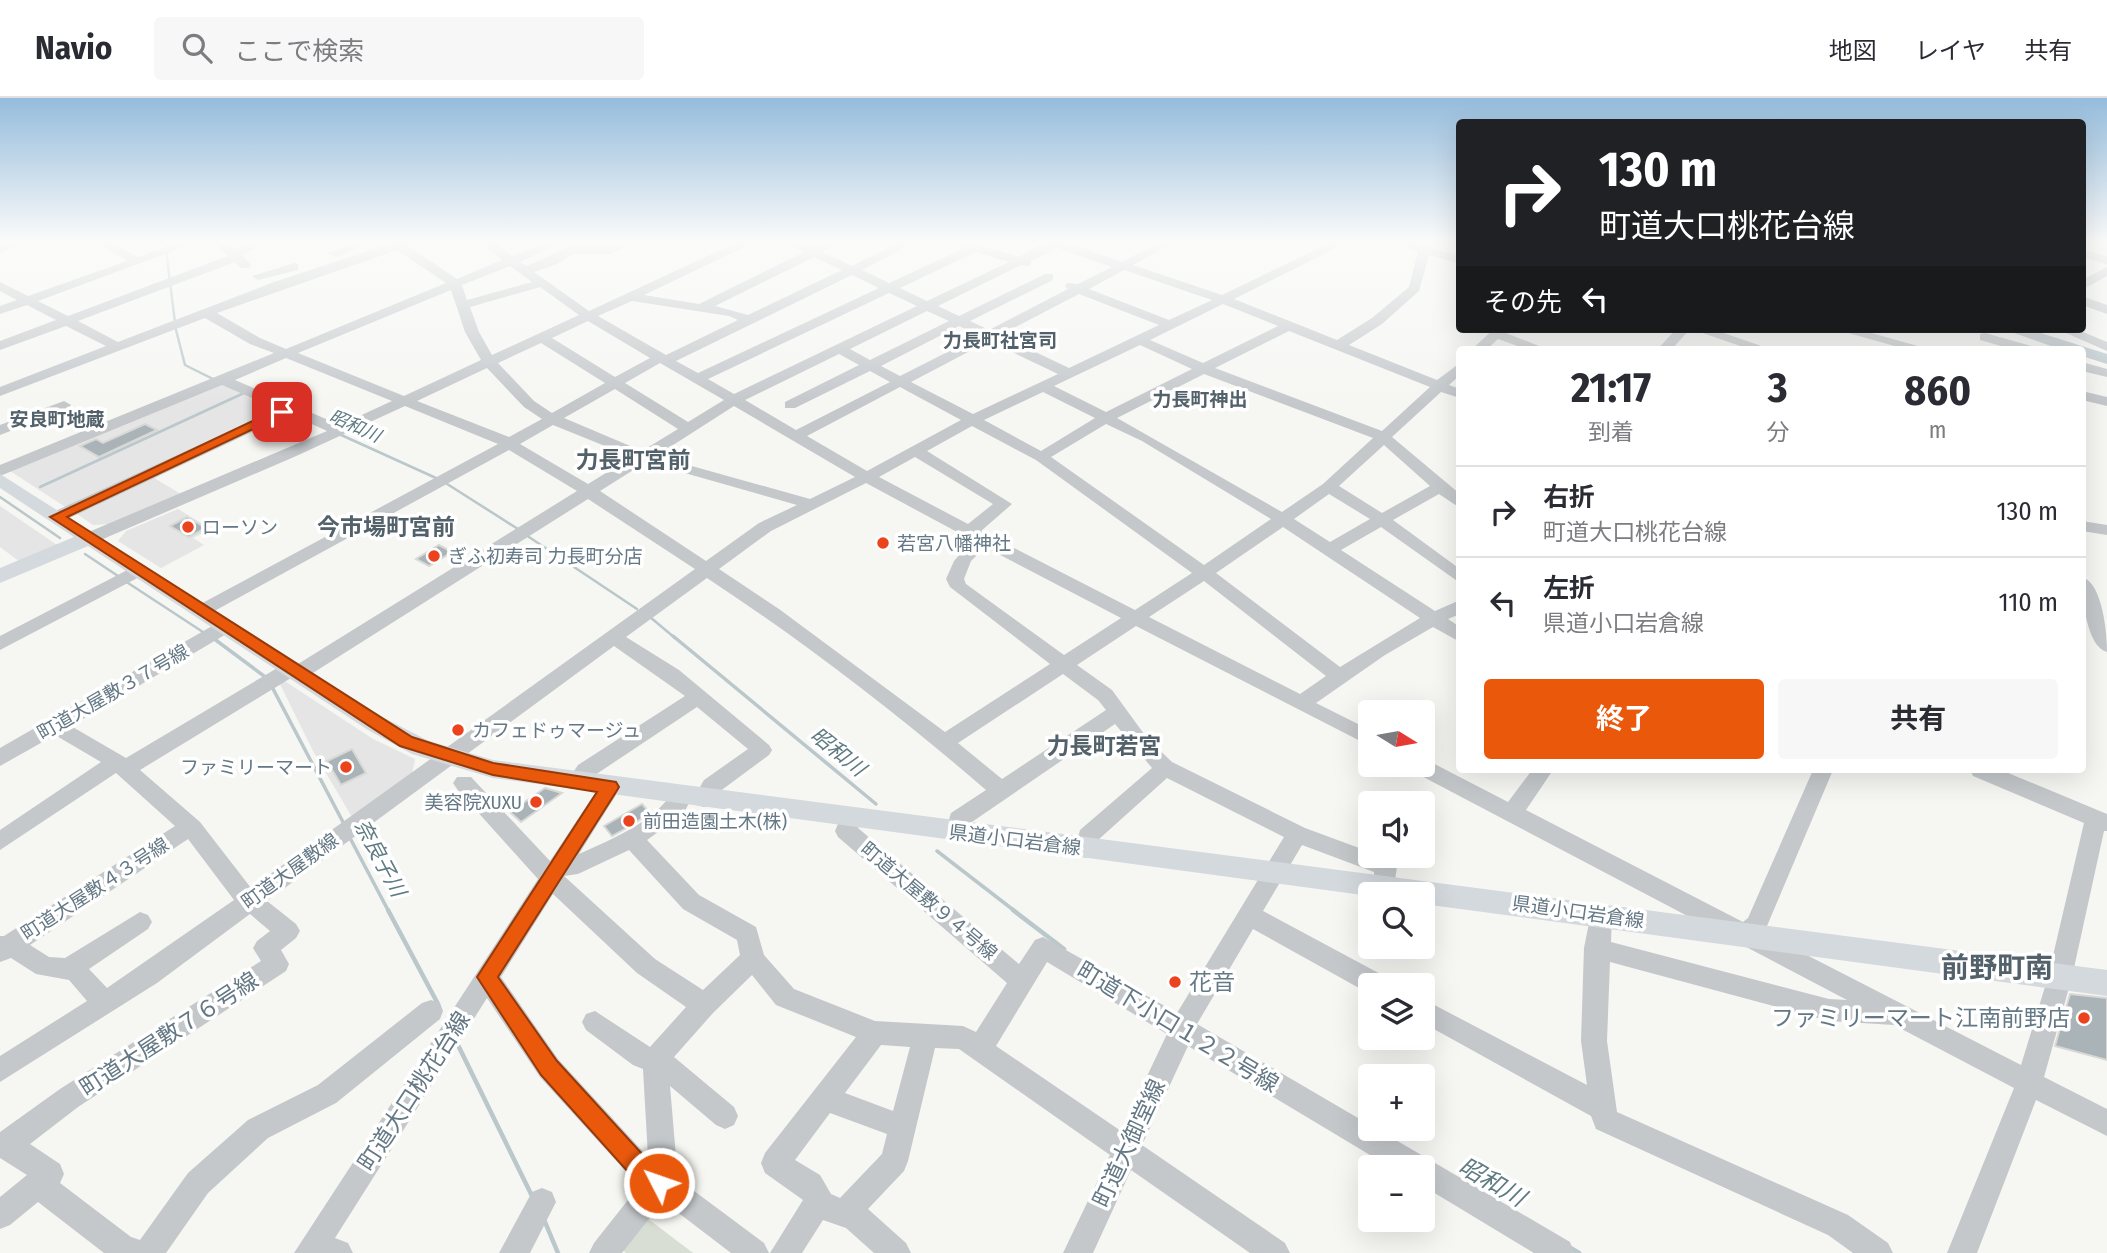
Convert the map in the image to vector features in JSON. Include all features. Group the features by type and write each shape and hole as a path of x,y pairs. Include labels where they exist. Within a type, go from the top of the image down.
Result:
{"main road":[{"name":"県道小口岩倉線","path":"0,480 57,517 97,535 139,570 406,741 448,757 510,773 610,787 1358,884"},
{"path":"0,576 97,535"},
{"name":"県道小口岩倉線","path":"1435,894 2107,983"}],"street":[{"path":"19,296 118,347"},
{"path":"0,310 39,296"},
{"path":"0,346 135,296"},
{"path":"0,392 250,296"},
{"path":"0,471 424,296"},
{"path":"459,296 472,332 490,363 529,404 550,418 644,457 811,504"},
{"path":"462,305 495,296"},
{"path":"560,296 588,316 869,476 1358,733"},
{"path":"701,308 726,296"},
{"path":"201,611 435,486 507,442 614,383 799,296"},
{"path":"699,378 876,296"},
{"path":"905,296 1070,374"},
{"path":"0,841 121,766 295,671 736,399 947,296"},
{"path":"790,405 1011,296"},
{"path":"798,435 1064,296"},
{"path":"1095,296 1170,325"},
{"path":"1213,296 1456,393"},
{"name":"町道大屋敷線","path":"0,1070 105,1003 759,531 975,419 1229,296"},
{"path":"1337,346 1377,321 1406,296"},
{"path":"97,535 337,433 631,297 732,313 748,320"},
{"path":"2086,302 2107,310"},
{"path":"207,313 255,341 285,354 507,442 588,491 773,613 944,742 1001,790"},
{"path":"1041,457 1105,418 1288,326"},
{"path":"1483,346 1498,333"},
{"path":"1501,333 1532,346"},
{"path":"1668,346 1679,333"},
{"path":"1711,333 1753,346"},
{"path":"1857,333 1909,346"},
{"path":"1982,333 2019,346"},
{"path":"2074,333 2107,347"},
{"path":"542,338 689,429"},
{"path":"1140,340 1201,368 1382,436 1456,499"},
{"path":"839,349 975,419 1041,457 1204,573 1339,676"},
{"path":"2086,367 2107,373"},
{"path":"944,742 1066,664 1134,615 1204,573 1329,487 1456,370"},
{"path":"217,381 337,433"},
{"path":"1044,387 1147,438 1281,518 1456,634"},
{"path":"2086,396 2107,402"},
{"path":"0,430 64,405"},
{"path":"57,517 286,410"},
{"path":"916,451 1004,504 977,535 973,547 958,568 955,579 959,587 1105,695 1140,743 1165,768 1297,834 1386,867 1385,882"},
{"path":"1329,550 1441,486"},
{"path":"1329,487 1381,519 1456,575"},
{"path":"2086,527 2107,530"},
{"path":"0,644 139,570"},
{"path":"2086,600 2090,618 2107,646"},
{"path":"1302,703 1339,676 1432,619 1456,608"},
{"name":"町道大屋敷３７号線","path":"0,758 226,626"},
{"path":"555,872 570,868 632,839 762,750 673,675 613,637"},
{"path":"577,782 585,771 698,697"},
{"path":"956,832 959,819 1118,712"},
{"name":"町道大屋敷７６号線","path":"3,1145 69,1098 277,964 265,948 288,931 250,900 190,827 121,766 55,726"},
{"path":"1086,849 1088,836 1165,768"},
{"path":"1435,773 2107,1123"},
{"path":"1512,814 1541,773"},
{"path":"1745,935 1757,925 1822,773"},
{"path":"1962,1253 2029,1083 2102,822 1987,773"},
{"path":"464,783 555,872 646,967 704,1005"},
{"name":"町道大口桃花台線","path":"320,1251 487,977 610,787"},
{"name":"町道大屋敷９４号線","path":"851,818 846,831 1022,981"},
{"name":"町道大屋敷４３号線","path":"2,948 190,827"},
{"name":"町道大御堂線","path":"1078,1253 1181,1032 1276,874 1297,834"},
{"path":"632,839 691,902 748,934 753,959 785,997 875,1033 963,1038 1275,1253"},
{"path":"1249,915 1358,975"},
{"path":"1600,915 1596,948 1594,1041 1605,1120 1838,1225 1878,1253"},
{"path":"69,969 140,922"},
{"name":"町道下小口１２２号線","path":"980,1048 1043,947 1181,1032 1395,1155"},
{"path":"2,948 16,949 45,967 75,970 105,1003"},
{"path":"1596,948 1829,1010 1902,1016"},
{"path":"604,1253 659,1183 662,1157 655,1060 704,1005 753,959"},
{"path":"487,977 549,1068 646,1175 684,1198 754,1253"},
{"path":"149,1253 198,1183 258,1129 327,1094 431,1011"},
{"path":"1435,1017 1603,1108"},
{"path":"595,1023 642,1057 655,1060 724,1116"},
{"path":"785,1253 819,1200 810,1185 775,1163 875,1033"},
{"path":"817,1203 844,1213 894,1161 925,1036"},
{"path":"825,1098 902,1127"},
{"path":"0,1215 50,1174 3,1145"},
{"path":"1435,1178 1560,1252"},
{"path":"38,1184 124,1250 136,1253"},
{"path":"514,1253 542,1202"},
{"path":"847,1210 896,1253"}],"shaded area":[{"path":"218,383 281,410 70,510 7,469"},
{"path":"149,475 181,494 109,524 93,525 73,511"},
{"path":"0,506 57,545 19,561 0,547"},
{"path":"178,509 211,529 193,538 204,545 161,568 118,541 126,531"},
{"path":"283,680 373,739 415,759 412,774 352,817 313,751 279,682"},
{"path":"643,1215 693,1253 626,1253 619,1247"}],"building":[{"path":"145,424 157,430 99,457 80,446 96,439 103,443"},
{"name":"ローソン","path":"187,517 206,528 189,537 170,526"},
{"name":"ぎふ初寿司 力長町分店","path":"439,545 452,552 429,566 416,559"},
{"name":"ファミリーマート","path":"352,749 366,773 341,785 327,761"},
{"name":"美容院XUXU","path":"545,788 562,793 521,822 510,812"},
{"name":"前田造園土木(株)","path":"642,804 650,813 630,826 612,836 604,826"},
{"name":"ファミリーマート江南前野店","path":"2070,994 2107,998 2107,1060 2055,1046"}],"waterway":[{"name":"昭和川","path":"172,296 176,330 185,365 213,379"},
{"path":"2024,333 2066,346"},
{"path":"2086,352 2107,359"},
{"path":"40,487 244,393"},
{"name":"昭和川","path":"339,434 436,478"},
{"name":"昭和川","path":"444,482 518,529"},
{"name":"奈良子川","path":"0,497 60,538"},
{"name":"昭和川","path":"526,535 637,609"},
{"name":"奈良子川","path":"85,554 118,576"},
{"name":"奈良子川","path":"125,581 206,634"},
{"name":"昭和川","path":"650,617 675,638"},
{"name":"昭和川","path":"673,636 876,804"},
{"name":"奈良子川","path":"213,638 268,679"},
{"name":"奈良子川","path":"271,685 344,824"},
{"name":"奈良子川","path":"350,838 389,912"},
{"name":"昭和川","path":"937,851 1016,912"},
{"name":"奈良子川","path":"388,910 438,1004"},
{"name":"昭和川","path":"1013,910 1064,949"},
{"name":"奈良子川","path":"457,1043 532,1196"},
{"name":"奈良子川","path":"545,1222 558,1253"},
{"name":"昭和川","path":"1569,1247 1579,1253"}],"place":[{"name":"ローソン","path":"188,527"},
{"name":"若宮八幡神社","path":"883,543"},
{"name":"ぎふ初寿司 力長町分店","path":"434,556"},
{"name":"カフェドゥマージュ","path":"458,730"},
{"name":"ファミリーマート","path":"346,767"},
{"name":"美容院XUXU","path":"536,802"},
{"name":"前田造園土木(株)","path":"629,821"},
{"name":"花音","path":"1175,982"},
{"name":"ファミリーマート江南前野店","path":"2084,1018"}],"district":[{"name":"力長町社宮司","path":"1000,340"},
{"name":"力長町神出","path":"1200,399"},
{"name":"安良町地蔵","path":"57,419"},
{"name":"力長町宮前","path":"633,460"},
{"name":"今市場町宮前","path":"386,527"},
{"name":"力長町若宮","path":"1104,746"},
{"name":"前野町南","path":"1997,967"}],"route":[{"path":"282,412 57,517 406,741 448,757 510,773 610,787 487,977 549,1068 646,1175 659,1183"}]}
